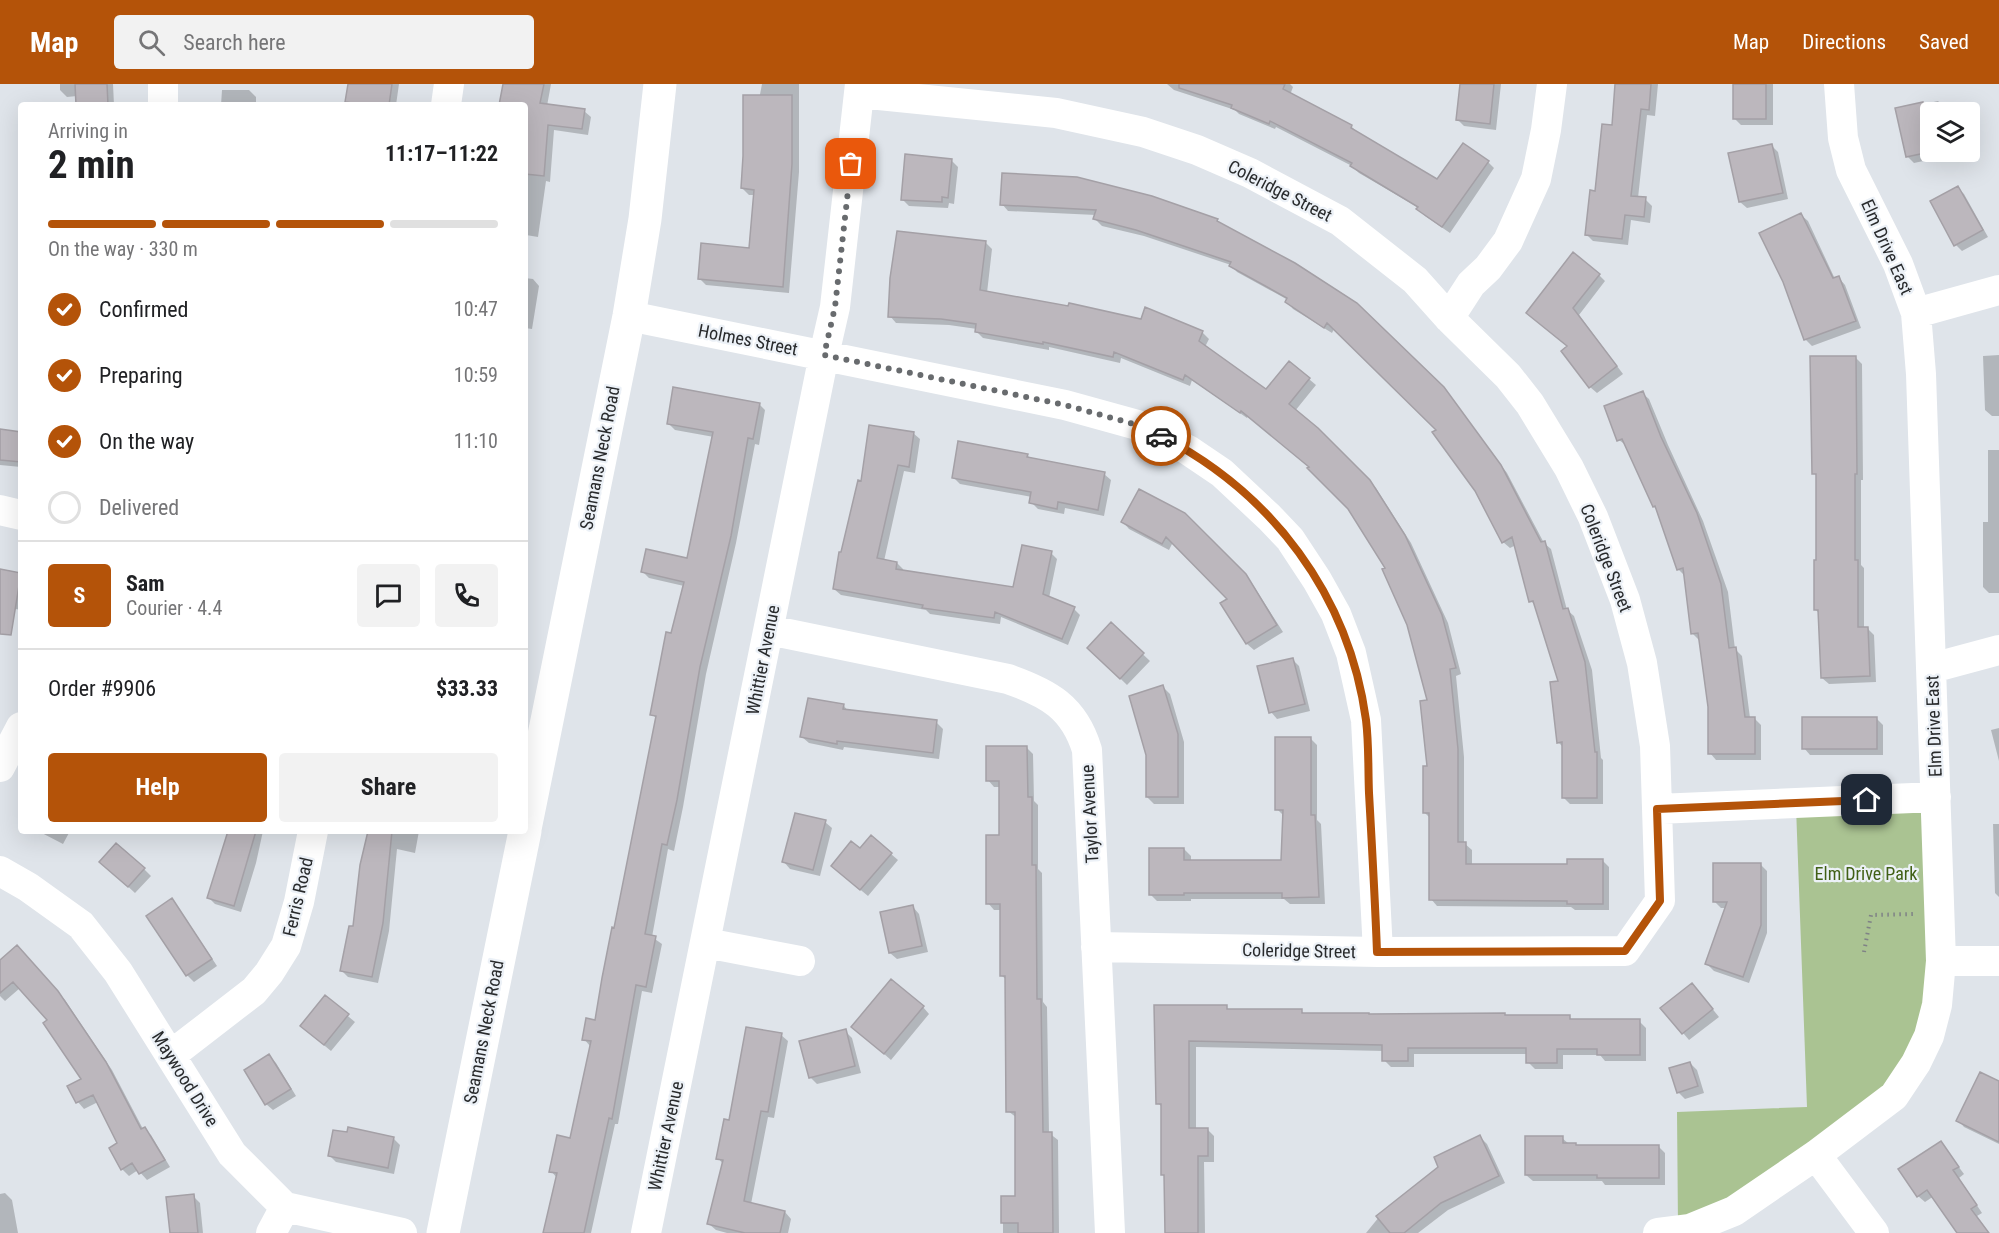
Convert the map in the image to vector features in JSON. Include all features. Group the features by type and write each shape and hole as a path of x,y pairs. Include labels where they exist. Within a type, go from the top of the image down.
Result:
{"main road":[{"name":"Seamans Neck Road","path":"528,815 628,316 645,219 660,84"},
{"name":"Seamans Neck Road","path":"443,1233 524,834"}],"street":[{"path":"163,84 163,102"},
{"path":"446,102 448,84"},
{"path":"1449,318 1471,284 1488,268 1509,242 1536,179 1552,84"},
{"name":"Elm Drive East","path":"1658,1233 1690,1229 1734,1211 1816,1155 1894,1096 1916,1063 1929,1036 1937,1005 1941,961 1940,914 1921,374 1916,313 1898,264 1851,170 1843,138 1839,84"},
{"name":"Coleridge Street","path":"859,88 1056,113 1143,132 1197,150 1250,173 1340,222 1415,280 1449,318 1508,376 1530,404 1569,468 1593,517 1625,600 1642,663 1655,746 1660,901 1625,951 1377,952 1096,947"},
{"name":"Whittier Avenue","path":"646,1233 835,307 859,88"},
{"path":"1916,313 1999,291"},
{"name":"Holmes Street","path":"628,316 1065,405 1141,426 1188,450 1222,473 1290,539 1336,614 1350,653 1366,720 1377,952"},
{"path":"0,510 18,514"},
{"name":"Taylor Avenue","path":"770,630 1008,679 1039,690 1061,706 1081,732 1087,750 1110,1233"},
{"path":"1932,668 1999,650"},
{"path":"0,767 18,733"},
{"path":"1657,809 1936,797"},
{"name":"Ferris Road","path":"171,1055 254,991 269,973 286,946 299,902 312,834"},
{"name":"Maywood Drive","path":"0,871 28,887 81,925 118,972 232,1154 285,1207"},
{"path":"706,943 800,961"},
{"path":"1941,961 1999,961"},
{"path":"1816,1155 1874,1233"},
{"path":"271,1233 285,1207 402,1233"}],"path":[{"path":"1864,952 1871,915 1940,914"}],"green space":[{"name":"Elm Drive Park","path":"1932,801 1934,1005 1891,1092 1734,1207 1678,1227 1677,1112 1807,1107 1796,807"}],"building":[{"path":"75,84 107,84 108,102 76,102"},
{"path":"348,84 392,84 389,102 345,102"},
{"path":"503,84 544,84 540,103 585,109 582,129 548,125 544,176 528,174 528,102 500,102"},
{"path":"1179,84 1285,84 1283,89 1352,125 1351,128 1437,179 1463,143 1489,161 1442,227 1416,209 1418,207 1350,166 1352,163 1270,121 1269,124 1231,108 1232,105 1179,88"},
{"path":"1460,84 1494,84 1490,124 1456,120"},
{"path":"1615,84 1651,84 1649,110 1641,109 1631,196 1646,197 1644,217 1625,215 1622,239 1585,235 1590,190 1595,191 1602,124 1612,125"},
{"path":"1733,84 1766,84 1766,119 1733,119"},
{"path":"743,95 792,95 792,164 783,287 698,279 701,243 749,248 754,190 741,188"},
{"path":"1920,103 1920,154 1906,157 1895,108"},
{"path":"1772,144 1783,193 1739,202 1728,153"},
{"path":"905,154 952,159 948,198 942,197 942,202 901,200"},
{"path":"1002,173 1077,177 1152,196 1218,219 1217,221 1295,263 1357,303 1444,387 1501,465 1541,542 1545,541 1563,609 1568,608 1585,662 1595,752 1597,752 1597,798 1562,798 1562,742 1557,743 1550,682 1558,681 1533,601 1529,602 1512,537 1502,543 1475,491 1432,432 1436,430 1327,323 1324,328 1285,302 1287,298 1229,266 1231,262 1136,230 1093,219 1096,210 1000,205"},
{"path":"1958,186 1983,230 1954,246 1930,201"},
{"path":"1801,213 1833,278 1839,276 1856,321 1804,340 1783,282 1759,233"},
{"path":"897,231 986,241 980,290 1068,306 1069,303 1141,319 1145,307 1203,331 1199,341 1266,389 1289,361 1310,378 1289,404 1318,428 1370,480 1405,535 1442,615 1456,668 1450,669 1458,749 1458,842 1466,842 1466,864 1567,864 1567,859 1603,859 1603,904 1567,904 1567,901 1429,900 1429,813 1423,813 1423,766 1427,766 1420,701 1427,700 1407,625 1382,569 1385,568 1348,509 1307,468 1309,467 1241,411 1240,413 1185,375 1183,380 1114,352 1113,357 1043,342 1043,344 975,332 976,324 941,319 888,317 890,278"},
{"path":"1573,252 1600,274 1573,308 1617,366 1589,388 1561,351 1567,346 1526,313"},
{"path":"1810,356 1856,356 1855,560 1858,560 1858,627 1868,627 1870,676 1821,678 1818,610 1814,610 1816,474 1812,474"},
{"path":"673,387 760,403 753,439 748,438 731,536 700,667 667,845 662,844 645,934 656,936 646,987 636,985 612,1119 609,1118 584,1233 543,1233 557,1173 549,1172 557,1135 570,1138 591,1041 582,1040 586,1018 595,1020 656,716 650,715 666,632 671,633 684,582 641,572 646,549 687,558 713,432 667,424"},
{"path":"1643,391 1661,437 1697,513 1721,584 1729,648 1736,647 1745,717 1755,717 1755,754 1708,754 1708,707 1698,633 1691,634 1683,568 1677,570 1655,506 1653,507 1622,439 1617,441 1604,406"},
{"path":"869,425 914,432 909,467 898,465 877,558 897,562 896,569 1013,587 1022,545 1052,551 1043,594 1075,607 1062,639 995,612 994,618 922,608 923,605 833,589 839,552 841,552 858,480 861,481"},
{"path":"0,429 18,432 18,462 0,460"},
{"path":"958,441 1105,472 1098,510 1058,502 1057,509 1029,503 1031,492 952,478"},
{"path":"1139,489 1185,513 1246,574 1277,625 1246,644 1220,603 1227,599 1166,537 1162,544 1121,522"},
{"path":"0,569 18,572 18,592 11,635 0,634"},
{"path":"1111,622 1144,653 1120,679 1087,648"},
{"path":"1293,658 1305,704 1269,713 1257,666"},
{"path":"1163,685 1178,734 1178,797 1146,797 1146,755 1129,696"},
{"path":"808,698 844,704 843,709 937,720 933,753 837,741 837,744 800,737"},
{"path":"1802,717 1877,717 1877,749 1802,749"},
{"path":"1275,737 1311,737 1311,815 1315,815 1319,897 1282,898 1282,893 1149,895 1149,848 1184,848 1184,860 1281,860 1283,810 1275,810"},
{"path":"986,746 1027,746 1028,797 1032,797 1032,865 1036,865 1037,999 1041,999 1043,1132 1052,1132 1053,1233 1018,1233 1018,1223 1001,1223 1001,1196 1015,1196 1015,1112 1006,1112 1005,976 1000,976 1000,904 986,904 986,835 999,835 999,781 986,781"},
{"path":"795,813 826,820 813,870 782,862"},
{"path":"227,834 255,834 234,906 207,898"},
{"path":"367,834 392,834 383,923 372,977 340,971 349,926 353,926 360,865"},
{"path":"871,835 892,853 860,890 831,866 851,841 860,848"},
{"path":"116,843 145,868 128,887 99,862"},
{"path":"1713,863 1761,863 1761,925 1743,977 1705,964 1727,902 1713,902"},
{"path":"172,898 212,959 186,976 146,916"},
{"path":"913,905 922,946 889,953 880,912"},
{"path":"17,945 58,991 106,1062 141,1129 145,1127 165,1160 139,1174 132,1163 121,1170 109,1148 117,1143 93,1095 76,1103 67,1086 81,1079 43,1023 47,1020 13,982 0,993 0,960"},
{"path":"891,979 924,1006 884,1054 851,1027"},
{"path":"1692,983 1713,1009 1682,1034 1660,1008"},
{"path":"325,995 349,1014 324,1045 300,1026"},
{"path":"1154,1005 1227,1005 1227,1009 1302,1009 1302,1013 1505,1013 1505,1015 1570,1015 1570,1019 1640,1019 1640,1055 1597,1055 1597,1049 1557,1049 1557,1063 1526,1063 1526,1048 1408,1048 1408,1061 1382,1061 1382,1045 1189,1041 1189,1128 1208,1128 1208,1156 1198,1156 1198,1233 1165,1233 1164,1175 1161,1175 1161,1104 1156,1104"},
{"path":"746,1027 782,1033 768,1112 761,1111 744,1201 785,1211 780,1233 745,1233 707,1224 723,1160 716,1159 724,1119 729,1120"},
{"path":"846,1029 855,1066 809,1078 799,1041"},
{"path":"269,1054 291,1089 265,1105 244,1070"},
{"path":"1690,1062 1698,1086 1677,1093 1669,1068"},
{"path":"1980,1072 1999,1081 1999,1142 1956,1121"},
{"path":"348,1127 394,1137 388,1168 328,1156 333,1130 347,1132"},
{"path":"1480,1135 1499,1176 1441,1203 1404,1233 1390,1233 1376,1216 1438,1167 1434,1157"},
{"path":"1525,1136 1563,1136 1563,1143 1576,1143 1576,1145 1659,1145 1659,1178 1525,1175"},
{"path":"1941,1141 1959,1167 1953,1170 1977,1205 1971,1209 1989,1233 1957,1233 1927,1190 1917,1197 1898,1169"},
{"path":"194,1194 198,1233 170,1233 166,1197"}],"way so far":[{"path":"851,164 835,307 824,355 1065,405 1141,426 1161,436"}],"route":[{"path":"1161,436 1188,450 1222,473 1269,517 1290,539 1336,614 1350,653 1366,720 1377,952 1625,951 1660,901 1657,809 1867,800"}]}
